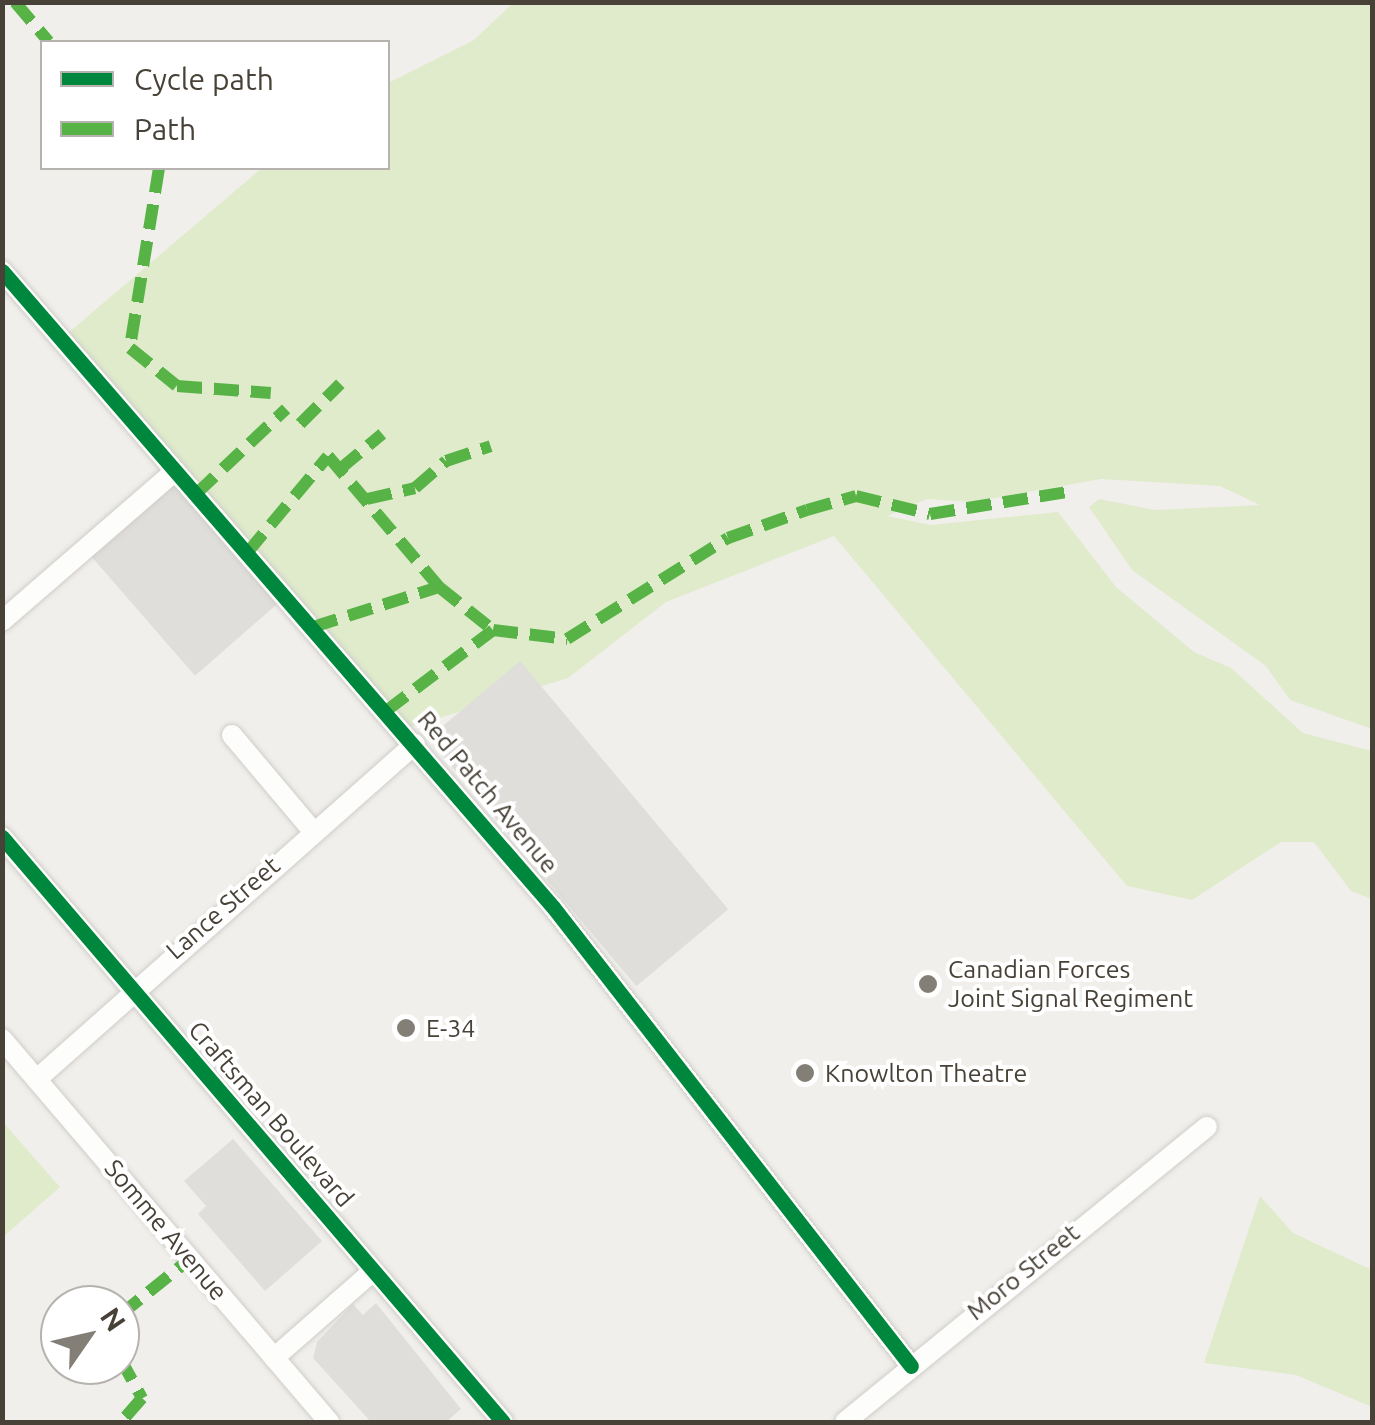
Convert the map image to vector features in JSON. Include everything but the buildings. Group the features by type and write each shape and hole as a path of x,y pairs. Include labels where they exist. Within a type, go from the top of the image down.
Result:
{"street":[{"name":"Red Patch Avenue","path":"2,271 415,744 911,1366"},
{"path":"2,620 175,471"},
{"path":"232,735 312,830"},
{"name":"Lance Street","path":"38,1079 312,830 415,744"},
{"name":"Craftsman Boulevard","path":"2,837 502,1422"},
{"name":"Somme Avenue","path":"2,1038 329,1422"},
{"name":"Moro Street","path":"845,1422 1207,1128"},
{"path":"274,1358 374,1271"}],"green space":[{"path":"513,3 1372,3 1372,729 1290,700 1266,666 1132,570 1089,507 1099,499 1155,510 1260,505 1220,486 1101,479 971,502 927,499 887,516 931,525 1058,512 1116,587 1194,652 1231,668 1303,733 1372,751 1372,899 1351,891 1314,842 1281,842 1192,900 1127,886 834,536 666,602 568,678 397,731 67,334 260,170 390,170 390,82 474,40"},
{"path":"2,1121 60,1187 3,1237 2,1237"},
{"path":"1260,1196 1293,1233 1372,1270 1372,1407 1296,1375 1204,1363"}],"shaded area":[{"path":"175,485 278,603 195,676 92,557"},
{"path":"520,661 728,909 636,986 428,738"},
{"path":"233,1139 322,1241 265,1291 198,1214 206,1206 184,1181"},
{"path":"376,1303 461,1409 446,1422 371,1422 313,1358 317,1342 353,1304 363,1315"}],"marked path":[{"path":"15,2 47,40"},
{"path":"159,170 130,348 177,386 271,393"},
{"path":"300,424 340,384"},
{"path":"196,494 286,409"},
{"path":"340,469 382,434"},
{"path":"367,499 415,488 446,461 491,446"},
{"path":"247,553 328,456 439,587"},
{"path":"313,627 439,587 493,630 567,639 728,538 807,510 856,496 930,514 1074,491"},
{"path":"386,711 493,630"},
{"path":"140,1299 190,1259"},
{"path":"121,1422 142,1398 135,1385"}],"cycle path":[{"path":"2,271 553,907 911,1366"},
{"path":"2,837 503,1422"}],"place":[{"name":"Canadian Forces Joint Signal Regiment","path":"928,984"},
{"name":"E-34","path":"406,1028"},
{"name":"Knowlton Theatre","path":"805,1073"}]}
